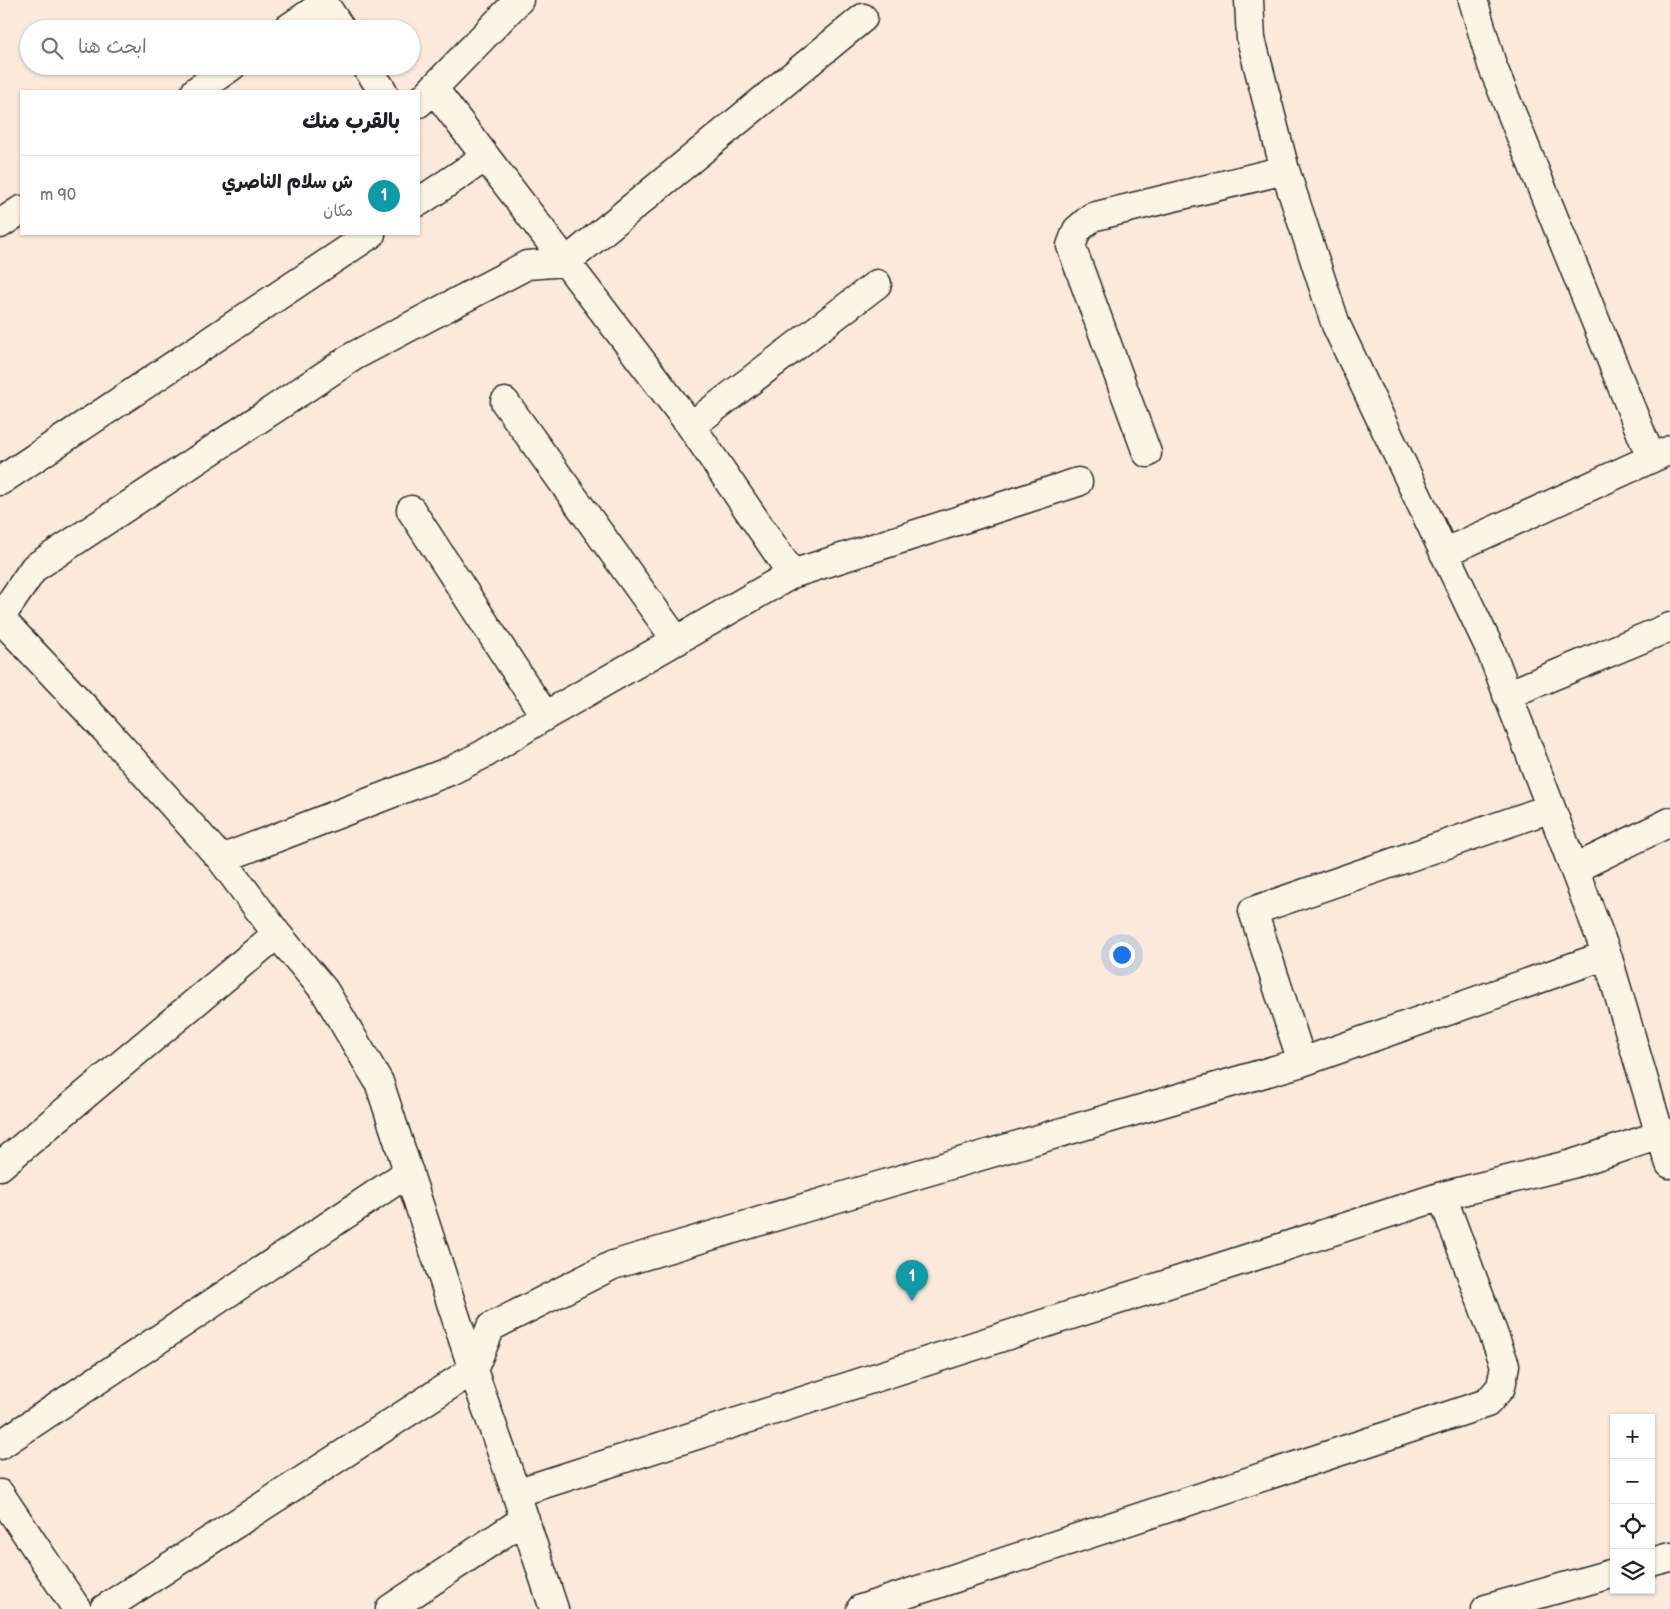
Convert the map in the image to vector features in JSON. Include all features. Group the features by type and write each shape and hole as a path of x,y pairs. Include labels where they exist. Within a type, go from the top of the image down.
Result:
{"street":[{"path":"519,0 426,96 486,157 691,426 792,574"},
{"path":"1249,0 1251,39 1285,170 1336,325 1491,651 1607,955 1670,1164"},
{"path":"1444,553 1660,454 1492,65 1473,0"},
{"path":"299,20 323,2 335,20"},
{"path":"554,1609 473,1370 379,1082 324,990 277,934 221,859 104,728 0,618 34,568 354,356 528,265 566,262 863,18"},
{"path":"197,90 219,75"},
{"path":"372,75 382,90"},
{"path":"420,201 486,157"},
{"path":"1147,453 1071,246 1077,230 1092,217 1285,170"},
{"path":"0,224 20,211"},
{"path":"0,481 369,235"},
{"path":"691,426 877,284"},
{"path":"505,402 677,641"},
{"path":"221,859 450,771 484,754 545,716 792,574 1078,482"},
{"path":"411,510 545,716"},
{"path":"1507,695 1670,626"},
{"path":"1302,1062 1253,911 1551,808"},
{"path":"1574,869 1670,822"},
{"path":"0,1166 277,934"},
{"path":"104,1609 473,1370 491,1327 613,1265 1302,1062 1607,955"},
{"path":"516,1493 1442,1196 1572,1164 1660,1135"},
{"path":"0,1445 409,1172"},
{"path":"861,1609 1487,1403 1501,1387 1505,1365 1442,1196"},
{"path":"0,1494 77,1609"},
{"path":"390,1609 525,1519"},
{"path":"1655,1561 1670,1557"},
{"path":"1486,1609 1610,1574"}],"place":[{"name":"ش سلام الناصري","path":"912,1301"}]}
